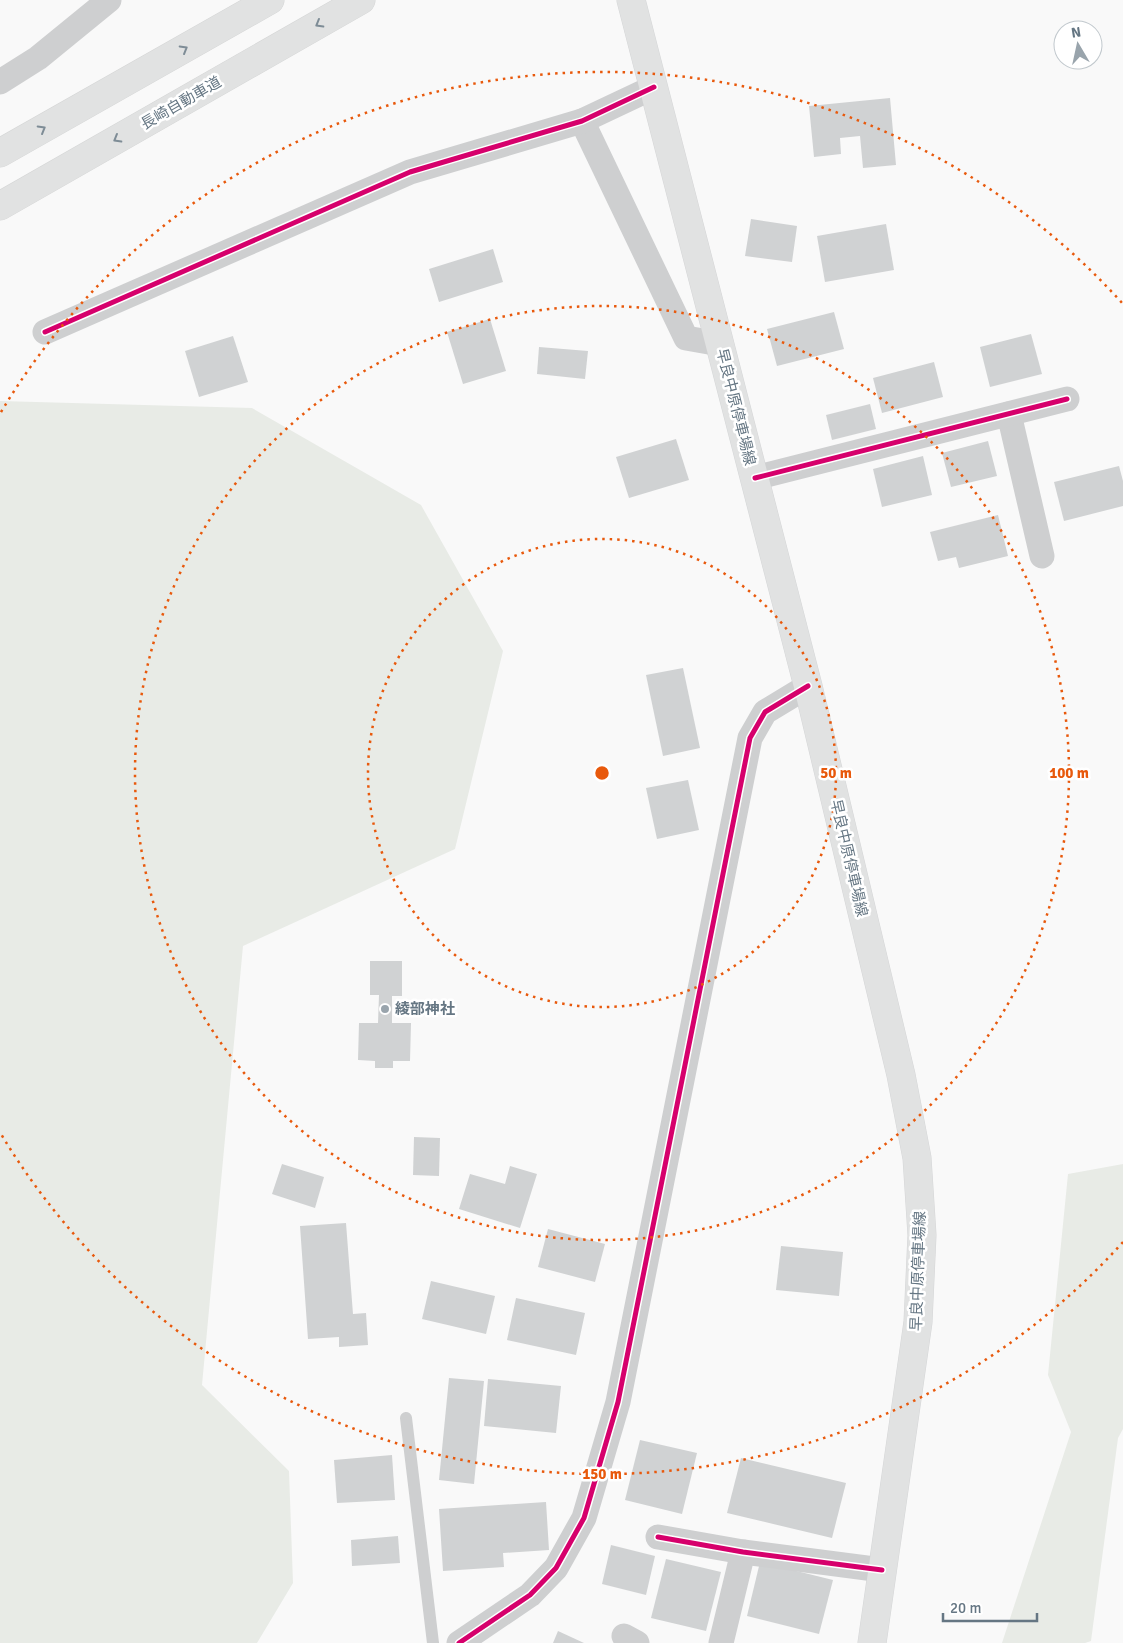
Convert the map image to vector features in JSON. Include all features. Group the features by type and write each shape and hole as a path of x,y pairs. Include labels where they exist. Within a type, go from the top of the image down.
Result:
{"main road":[{"path":"0,153 270,0"},
{"name":"長崎自動車道","path":"0,206 361,0"},
{"name":"早良中原停車場線","path":"631,0 808,686 901,1076 917,1158 922,1235 918,1322 872,1643"}],"street":[{"path":"0,82 38,58 109,0"},
{"path":"45,332 410,172 582,121 654,87"},
{"path":"582,121 686,338 720,344"},
{"path":"754,478 1067,399"},
{"path":"1009,414 1042,556"},
{"path":"459,1643 530,1594 556,1568 584,1518 618,1402 750,738 766,712 808,686"},
{"path":"658,1537 743,1552 882,1570"},
{"path":"721,1643 743,1552"}],"lane":[{"path":"406,1418 433,1643"}],"shaded area":[{"path":"0,401 252,408 421,505 503,651 455,849 243,946 202,1385 289,1471 293,1583 257,1643 0,1643"},
{"path":"1123,1164 1123,1429 1118,1438 1091,1641 1085,1643 1002,1643 1071,1432 1048,1375 1068,1174"}],"building":[{"path":"890,98 896,165 863,168 860,136 840,138 841,154 814,157 809,106"},
{"path":"751,219 797,226 792,262 745,256"},
{"path":"886,224 894,270 825,282 817,236"},
{"path":"493,249 503,282 439,302 429,269"},
{"path":"834,312 844,349 777,366 767,329"},
{"path":"490,319 506,371 463,384 447,332"},
{"path":"1031,334 1042,374 990,387 980,347"},
{"path":"233,336 248,382 199,397 185,351"},
{"path":"539,347 588,351 585,379 537,374"},
{"path":"934,362 943,397 882,413 873,378"},
{"path":"870,404 876,429 832,440 826,415"},
{"path":"676,439 689,480 629,498 616,457"},
{"path":"988,441 997,476 951,487 942,453"},
{"path":"923,456 932,495 882,507 873,469"},
{"path":"1119,466 1123,481 1123,506 1064,521 1054,482"},
{"path":"998,515 1008,556 959,568 956,557 938,561 930,532"},
{"path":"683,668 700,748 663,756 646,675"},
{"path":"688,780 699,830 657,839 646,788"},
{"name":"綾部神社","path":"370,961 402,961 402,996 392,996 392,1023 411,1023 410,1061 393,1061 393,1068 375,1068 375,1061 358,1060 359,1023 378,1023 379,995 370,995"},
{"path":"414,1137 440,1138 439,1176 413,1175"},
{"path":"282,1164 324,1177 315,1208 272,1194"},
{"path":"510,1166 537,1174 520,1228 459,1209 470,1174 505,1184"},
{"path":"346,1223 353,1314 366,1313 368,1345 339,1347 339,1337 308,1339 300,1226"},
{"path":"548,1229 605,1244 595,1282 538,1267"},
{"path":"781,1246 843,1252 839,1296 776,1290"},
{"path":"431,1281 495,1296 486,1334 422,1319"},
{"path":"516,1298 585,1313 576,1355 507,1340"},
{"path":"449,1378 484,1381 474,1484 439,1480"},
{"path":"488,1379 561,1386 556,1433 484,1426"},
{"path":"640,1440 697,1453 682,1514 625,1500"},
{"path":"392,1455 395,1500 337,1503 334,1460"},
{"path":"741,1458 846,1483 832,1538 727,1513"},
{"path":"546,1502 549,1550 503,1553 504,1567 443,1571 439,1509"},
{"path":"398,1536 400,1563 352,1566 351,1540"},
{"path":"611,1545 655,1556 646,1595 602,1584"},
{"path":"666,1559 721,1572 706,1631 651,1618"},
{"path":"760,1562 833,1580 819,1634 747,1616"},
{"path":"558,1631 584,1643 553,1643"}],"cycle path":[{"path":"45,332 410,172 582,121 654,87"},
{"path":"755,478 1067,399"},
{"path":"459,1643 530,1595 556,1568 584,1518 618,1402 750,738 765,712 808,686"},
{"path":"658,1537 743,1552 882,1570"}],"place":[{"name":"綾部神社","path":"385,1009"}]}
